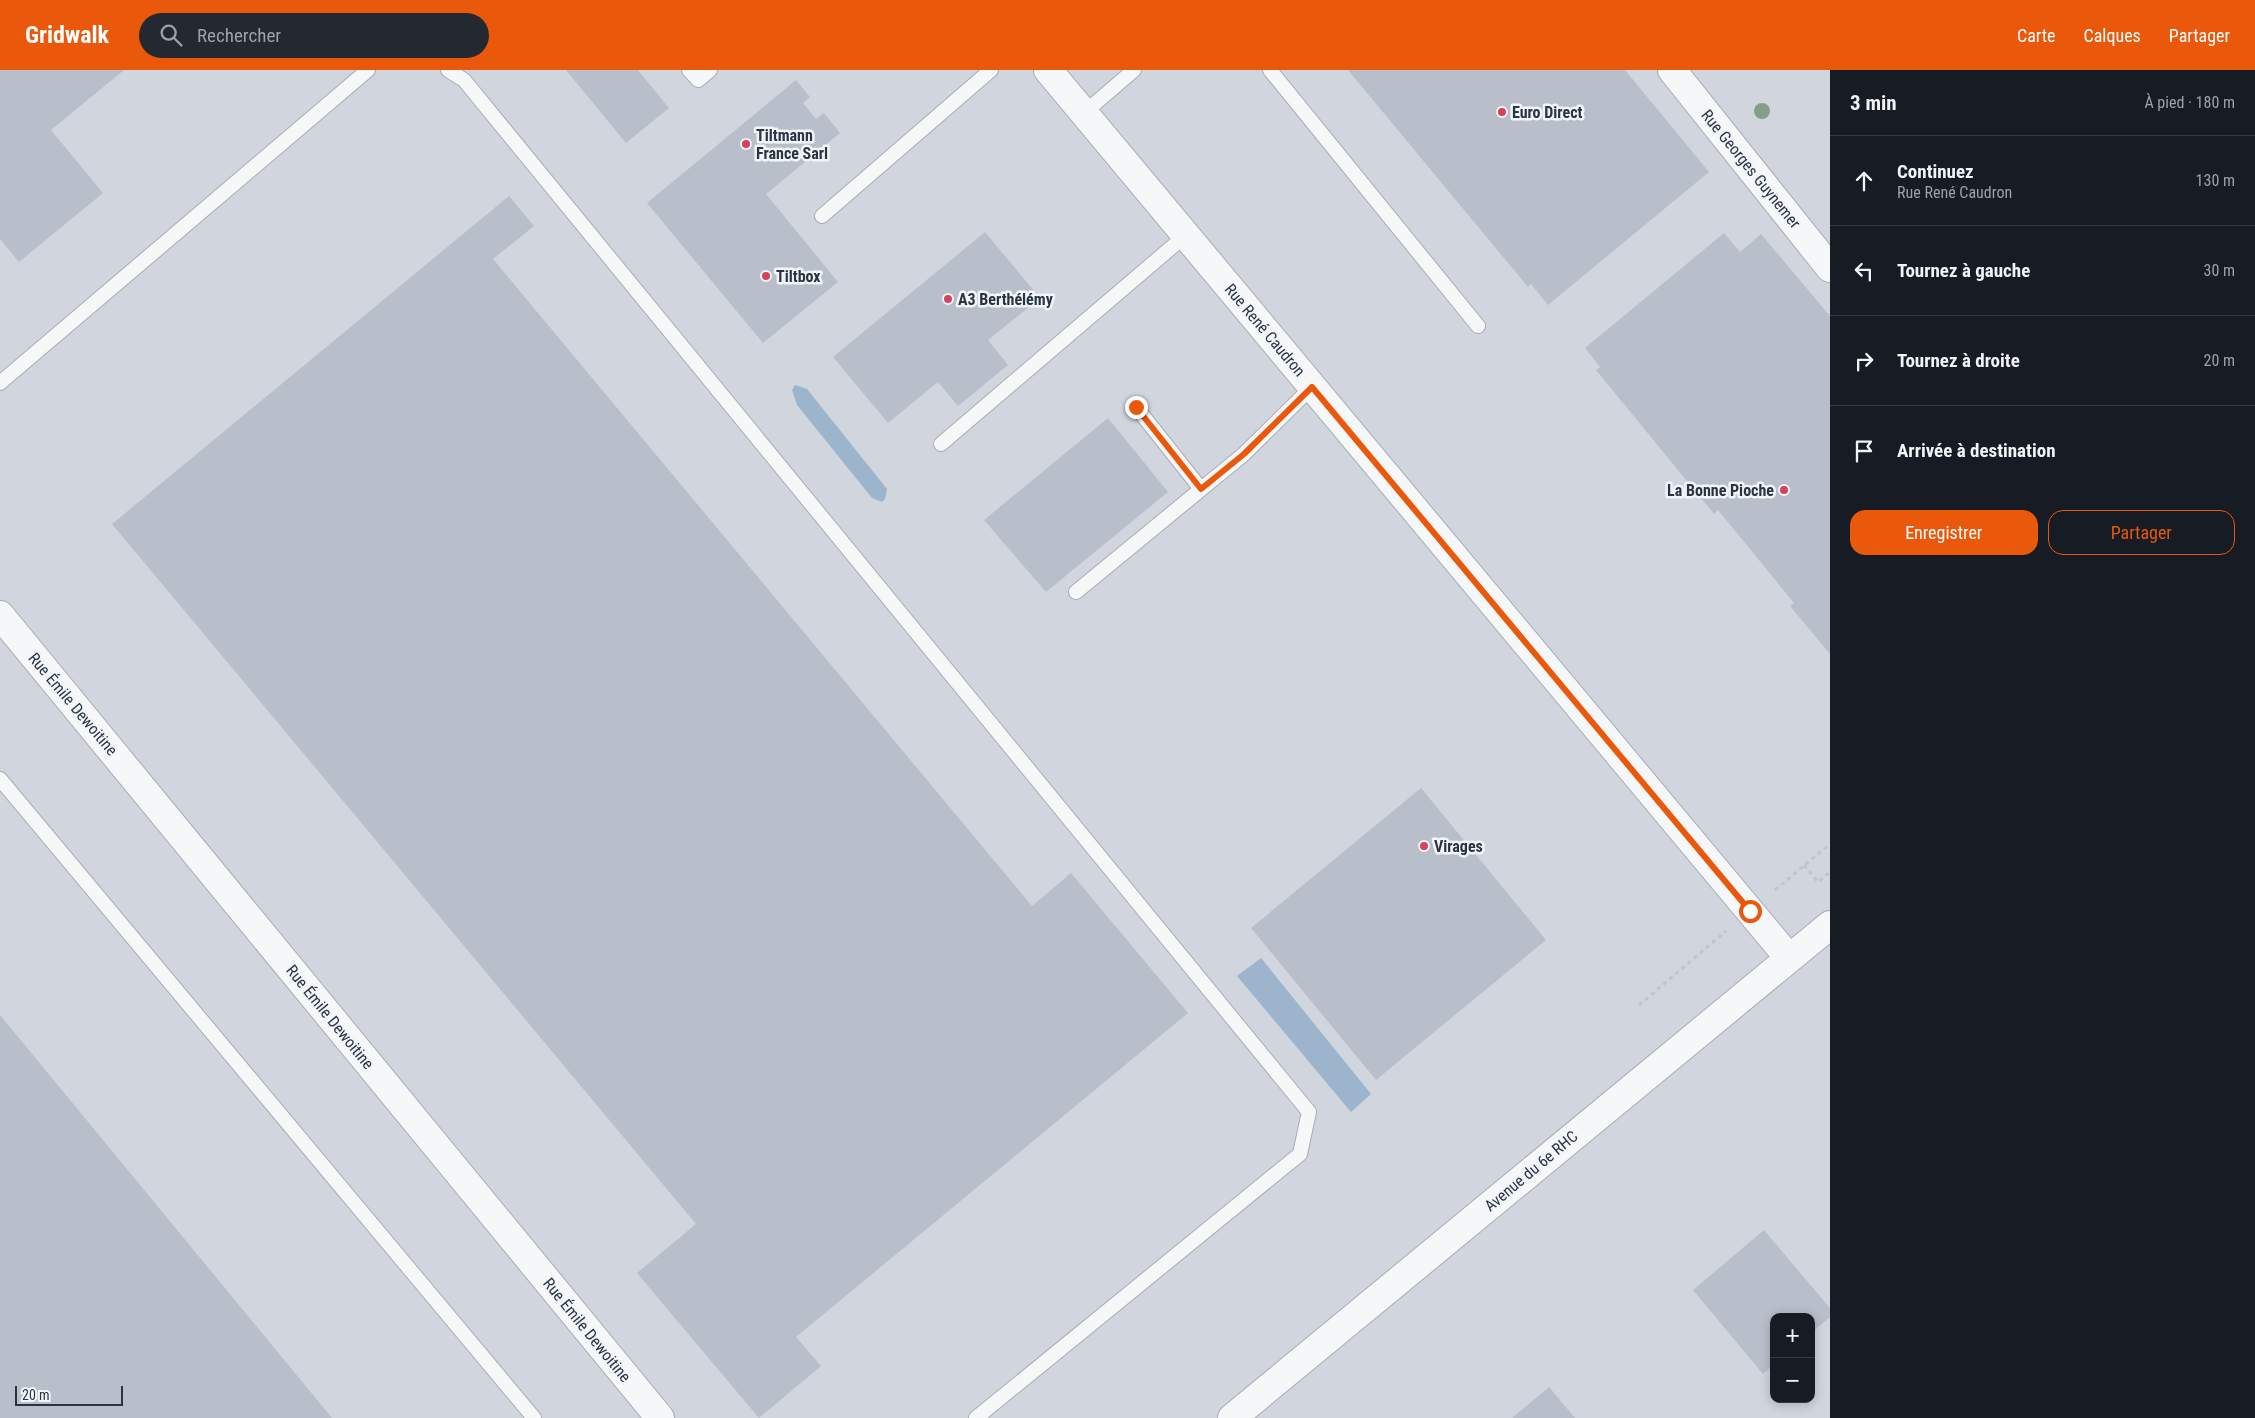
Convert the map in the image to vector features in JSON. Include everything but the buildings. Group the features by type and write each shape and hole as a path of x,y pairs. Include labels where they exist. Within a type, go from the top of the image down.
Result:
{"street":[{"name":"Rue René Caudron","path":"1048,70 1789,958"},
{"name":"Rue Georges Guynemer","path":"1672,70 1830,268"},
{"name":"Rue Émile Dewoitine","path":"0,615 660,1418"},
{"name":"Avenue du 6e RHC","path":"1232,1418 1830,925"}],"lane":[{"path":"0,383 368,70"},
{"path":"448,70 464,80 1309,1112 1300,1154 976,1418"},
{"path":"689,70 698,80 710,70"},
{"path":"822,216 991,70"},
{"path":"1084,113 1134,70"},
{"path":"1270,70 1478,326"},
{"path":"941,444 1186,235"},
{"path":"1076,592 1244,454 1312,387"},
{"path":"1136,407 1201,489"},
{"path":"0,779 534,1418"}],"path":[{"path":"1804,866 1818,882 1830,872"}],"shaded area":[{"path":"0,70 1830,70 1830,1418 0,1418"}],"water":[{"path":"795,385 807,389 887,489 885,499 882,502 872,498 797,405 792,390"},
{"path":"1261,958 1371,1094 1351,1112 1237,976"}],"place":[{"name":"Euro Direct","path":"1502,112"},
{"name":"Tiltmann France Sarl","path":"746,144"},
{"name":"Tiltbox","path":"766,276"},
{"name":"A3 Berthélémy","path":"948,299"},
{"name":"La Bonne Pioche","path":"1784,490"},
{"name":"Virages","path":"1424,846"}],"route":[{"path":"1136,407 1201,489 1244,454 1312,387 1750,911"}]}
